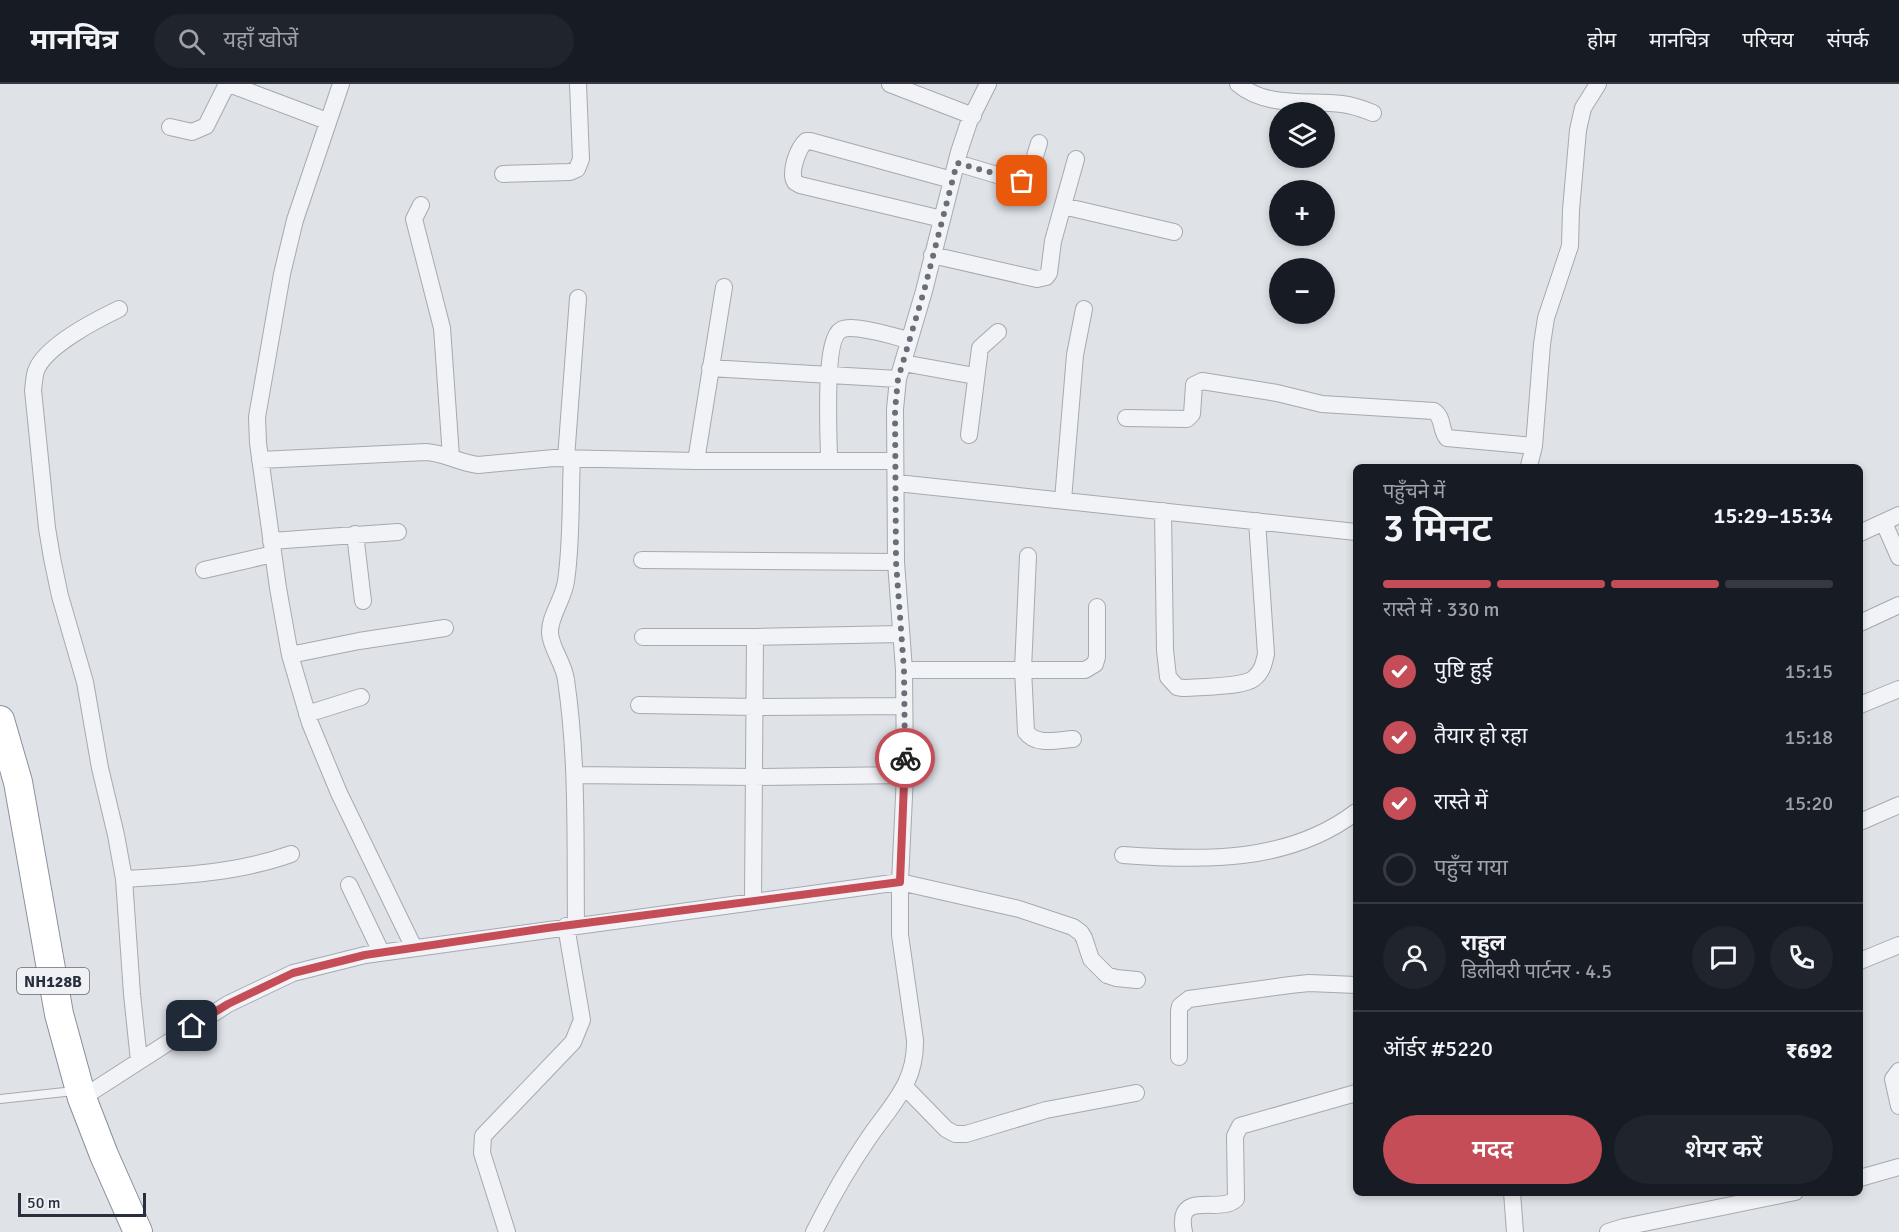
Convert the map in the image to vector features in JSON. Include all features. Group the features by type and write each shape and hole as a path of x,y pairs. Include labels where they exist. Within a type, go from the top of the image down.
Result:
{"highway":[{"name":"NH128B","path":"0,720 18,782 59,1014 81,1094 104,1155 138,1232"}],"street":[{"path":"170,128 192,132 206,126 228,84 327,121"},
{"path":"341,84 295,220 282,274 257,417 258,443 272,547 291,655 307,714 339,793 414,948"},
{"path":"503,174 577,170 581,159 578,84"},
{"path":"890,84 973,116"},
{"path":"814,1232 867,1139 905,1087 916,1058 900,935 905,775 904,670 896,562 895,410 898,379 952,180 973,116 988,84"},
{"path":"1238,84 1248,92 1262,97 1345,104 1373,112"},
{"path":"1529,464 1534,446 1546,318 1570,246 1578,130 1583,108 1598,84"},
{"path":"942,219 800,185 795,182 792,174 801,146 806,141 810,141 952,180"},
{"path":"957,163 1022,181 1029,176 1039,143"},
{"path":"932,255 1042,279 1049,273 1053,241 1076,159"},
{"path":"421,205 414,219 442,328 451,457"},
{"path":"1063,206 1174,232"},
{"path":"696,461 724,287"},
{"path":"507,1232 482,1153 483,1136 573,1042 580,1030 582,1020 571,926 575,775 566,678 562,662 550,635 550,626 561,600 566,580 569,458 578,298"},
{"path":"119,309 81,329 52,351 40,363 33,390 52,558 60,596 85,682 100,768 124,879 139,1060"},
{"path":"1063,501 1075,355 1084,309"},
{"path":"829,461 829,375 833,341 841,330 856,328 909,340"},
{"path":"969,435 980,348 998,332"},
{"path":"903,363 975,376"},
{"path":"710,368 898,379"},
{"path":"1126,418 1187,419 1192,414 1194,385 1202,381 1277,393 1322,404 1434,411 1440,417 1447,438 1534,446"},
{"path":"260,460 426,452 441,453 468,464 478,465 569,458 696,461 895,461"},
{"path":"897,483 1353,532"},
{"path":"1163,511 1165,650 1168,677 1172,683 1183,688 1244,683 1254,679 1264,663 1266,654 1257,521"},
{"path":"1863,532 1899,515"},
{"path":"1884,523 1899,557"},
{"path":"204,570 272,547 354,534 398,532"},
{"path":"354,534 363,601"},
{"path":"1028,556 1023,669 1026,732 1036,740 1073,739"},
{"path":"642,560 896,562"},
{"path":"1863,622 1899,605"},
{"path":"904,670 1085,670 1095,664 1097,657 1097,607"},
{"path":"291,655 359,641 445,628"},
{"path":"644,637 901,634"},
{"path":"753,902 755,637"},
{"path":"1863,704 1899,689"},
{"path":"307,714 361,697"},
{"path":"639,705 904,706"},
{"path":"575,775 754,777 905,775"},
{"path":"1863,821 1899,805"},
{"path":"1123,855 1183,859 1245,856 1314,837 1340,824 1353,814"},
{"path":"124,879 203,873 272,861 291,854"},
{"path":"81,1094 228,1004 293,973 381,952 900,882 1019,909 1072,927 1081,933 1091,959 1107,975 1137,980"},
{"path":"349,885 381,952"},
{"path":"1863,960 1899,945"},
{"path":"1179,1057 1179,1011 1184,1002 1189,999 1309,983 1353,985"},
{"path":"1899,1071 1893,1079 1899,1106"},
{"path":"905,1087 946,1130 955,1134 966,1134 1046,1110 1136,1093"},
{"path":"1184,1232 1183,1217 1190,1208 1198,1204 1229,1204 1236,1199 1235,1136 1240,1126 1353,1094"},
{"path":"1863,1177 1899,1167"},
{"path":"1512,1196 1515,1232"},
{"path":"1608,1232 1775,1196"}],"lane":[{"path":"0,1099 81,1094"}],"way so far":[{"path":"905,758 904,670 896,562 895,410 898,379 924,291 957,163 1022,181"}],"route":[{"path":"192,1026 228,1004 293,973 365,955 547,928 900,882 905,758"}]}
